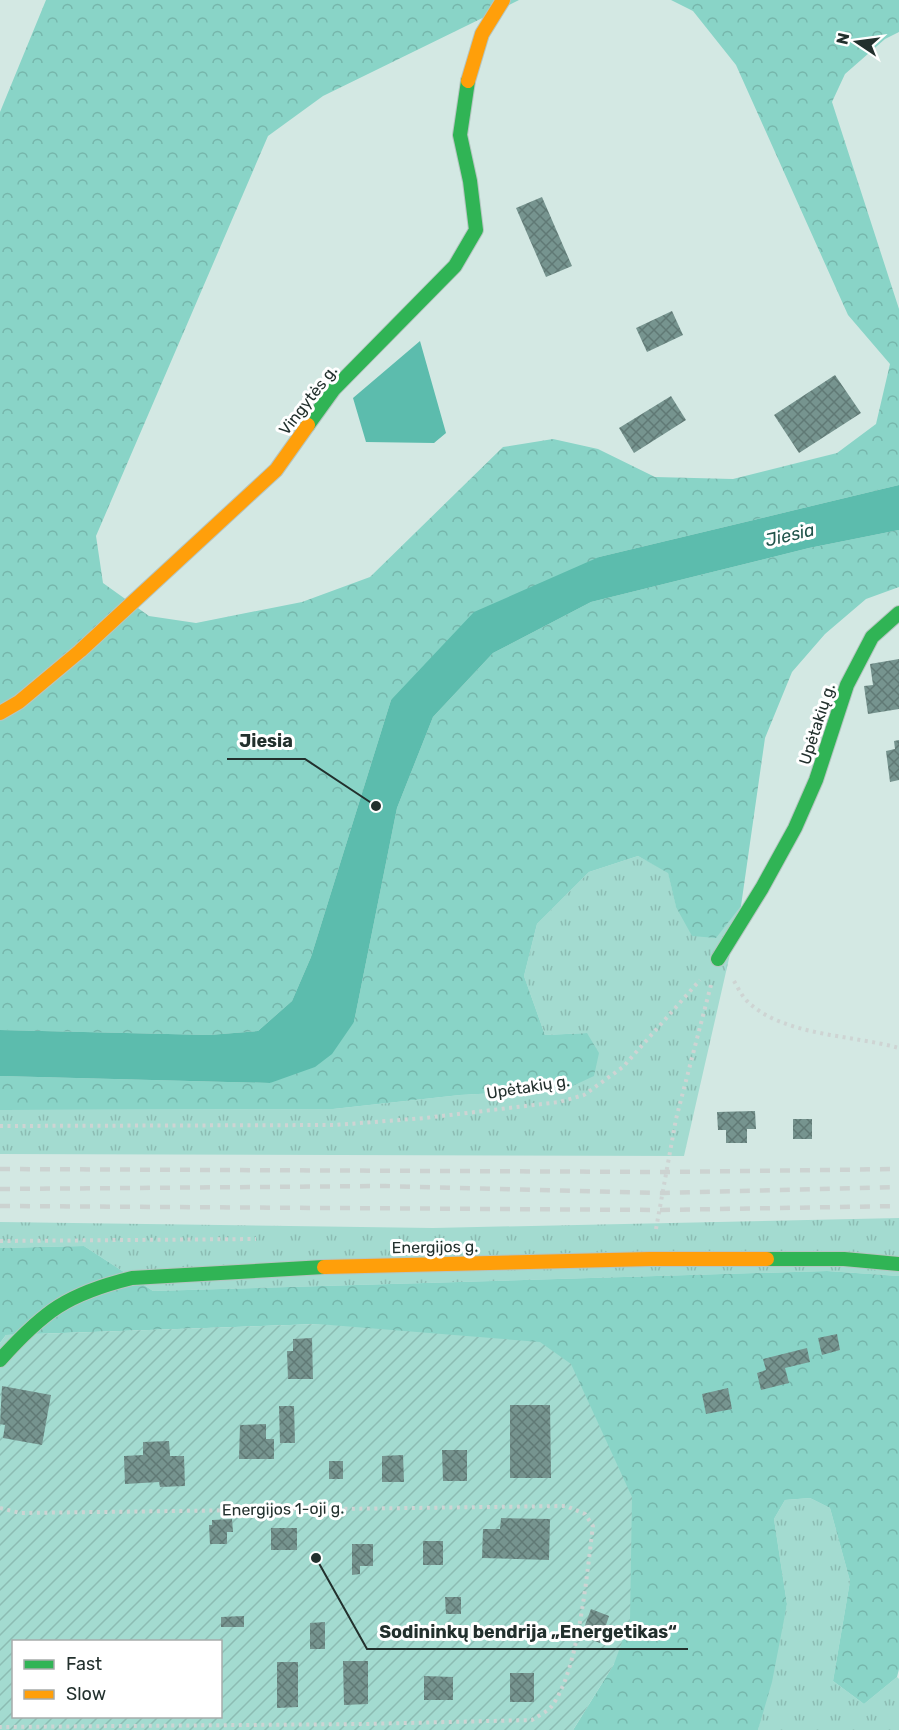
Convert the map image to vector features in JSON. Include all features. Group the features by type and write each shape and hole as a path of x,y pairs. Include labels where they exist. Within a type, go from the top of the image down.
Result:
{"street":[{"name":"Vingytės g.","path":"0,713 19,702 80,651 276,470 334,388 455,266 476,230 470,181 460,135 469,75 482,34 503,0"},
{"name":"Upėtakių g.","path":"718,958 762,888 795,828 816,780 847,685 872,637 899,613"},
{"name":"Energijos g.","path":"0,1360 30,1326 53,1306 100,1284 132,1278 366,1265 650,1259 844,1259 899,1264"}],"path":[{"path":"718,958 747,1000 766,1015 798,1027 899,1048"},
{"path":"650,1259 661,1210 676,1119 718,958"},
{"name":"Upėtakių g.","path":"0,1126 335,1125 425,1118 560,1102 584,1095 623,1067 718,958"},
{"path":"0,1240 257,1239"},
{"name":"Energijos 1-oji g.","path":"0,1508 20,1513 566,1506 585,1514 593,1526 581,1610 566,1680 550,1708 532,1720 365,1724 0,1727"}],"green space":[{"path":"46,0 519,0 323,96 268,136 96,536 103,583 149,616 196,623 302,602 370,577 503,447 553,439 598,449 655,477 733,479 837,453 876,424 890,364 848,315 736,65 693,11 671,0 899,0 899,32 885,39 845,74 832,102 899,309 899,485 599,557 391,700 311,957 292,1001 258,1031 209,1035 0,1030 0,112"},
{"path":"899,530 899,587 866,599 825,634 792,672 765,738 741,906 716,938 692,936 676,907 668,873 638,856 589,872 537,924 524,976 545,1035 587,1033 599,1053 594,1076 566,1089 460,1095 333,1109 0,1110 0,1076 270,1083 354,1022 397,808 433,717 493,653 591,602 809,548"},
{"path":"638,856 668,872 676,906 741,906 684,1156 0,1154 0,1110 333,1109 460,1095 566,1089 587,1033 545,1035 524,976 537,924 589,872"},
{"path":"899,1218 899,1276 827,1271 153,1291 84,1246 0,1248 0,1222 433,1228"},
{"path":"84,1246 153,1291 827,1271 899,1276 899,1669 897,1677 864,1704 833,1681 850,1581 830,1508 810,1498 785,1500 774,1519 787,1604 772,1682 758,1730 573,1730 614,1664 318,1324 6,1335 0,1343 0,1248"},
{"path":"318,1324 540,1342 571,1364 632,1497 630,1620 614,1664 573,1730 0,1730 0,1343 6,1335"},
{"path":"810,1498 830,1508 850,1581 833,1681 864,1704 897,1677 899,1679 899,1730 758,1730 787,1604 774,1519 785,1500"}],"water":[{"path":"420,341 446,433 434,443 366,442 353,398"},
{"path":"899,485 899,530 809,548 591,602 493,653 433,717 397,808 354,1022 332,1054 315,1067 270,1083 0,1076 0,1030 209,1035 258,1031 292,1001 311,957 391,700 474,612 599,557"}],"building":[{"path":"542,197 572,266 546,277 516,208"},
{"path":"672,311 683,335 647,352 636,328"},
{"path":"835,375 861,413 799,453 774,415"},
{"path":"671,396 686,420 634,453 619,428"},
{"path":"899,659 899,709 868,714 864,686 873,685 870,664"},
{"path":"899,740 899,780 890,782 886,751 895,749 894,741"},
{"path":"755,1111 756,1129 747,1129 747,1143 726,1143 726,1130 718,1130 717,1112"},
{"path":"793,1119 812,1119 812,1139 793,1139"},
{"path":"837,1334 840,1350 822,1355 818,1338"},
{"path":"312,1338 313,1379 288,1379 287,1351 293,1351 293,1339"},
{"path":"807,1348 810,1362 785,1368 789,1383 761,1390 757,1373 766,1370 763,1359"},
{"path":"2,1386 51,1395 42,1445 3,1438 5,1425 0,1424"},
{"path":"728,1388 732,1409 706,1414 702,1394"},
{"path":"510,1405 550,1405 551,1478 510,1478"},
{"path":"279,1406 294,1406 295,1443 280,1443"},
{"path":"266,1424 266,1439 274,1439 274,1459 239,1459 240,1425"},
{"path":"169,1441 170,1456 184,1456 185,1486 160,1487 159,1482 125,1484 124,1456 143,1455 143,1442"},
{"path":"442,1450 467,1450 467,1481 443,1481"},
{"path":"403,1455 404,1482 382,1482 382,1456"},
{"path":"329,1461 343,1461 343,1479 329,1479"},
{"path":"501,1518 550,1519 549,1560 482,1558 483,1529 500,1529"},
{"path":"232,1519 233,1532 227,1532 227,1544 210,1544 209,1525 212,1525 212,1520"},
{"path":"271,1528 297,1528 297,1550 271,1550"},
{"path":"423,1541 443,1541 443,1565 423,1565"},
{"path":"352,1544 373,1544 373,1566 360,1566 360,1574 352,1575"},
{"path":"445,1597 461,1597 461,1614 446,1614"},
{"path":"591,1609 609,1616 600,1643 581,1636"},
{"path":"244,1616 244,1627 221,1627 221,1617"},
{"path":"325,1622 325,1649 310,1649 310,1623"},
{"path":"343,1661 368,1661 368,1704 344,1705"},
{"path":"277,1662 298,1662 298,1707 277,1708"},
{"path":"510,1673 534,1673 534,1702 510,1702"},
{"path":"424,1676 453,1677 453,1700 424,1700"}],"railway":[{"path":"0,1169 666,1172 899,1169"},
{"path":"0,1189 385,1186 664,1193 899,1187"},
{"path":"0,1206 661,1210 899,1206"}],"traffic: fast":[{"path":"308,425 334,389 455,266 476,230 470,181 460,135 468,81"},
{"path":"718,959 762,888 795,828 816,780 847,685 872,637 899,613"},
{"path":"767,1259 844,1259 899,1264"},
{"path":"0,1360 30,1329 58,1307 73,1298 109,1284 132,1278 324,1267"}],"traffic: slow":[{"path":"468,81 482,34 503,0"},
{"path":"0,713 19,702 80,651 276,470 308,425"},
{"path":"324,1267 650,1259 767,1259"}],"place":[{"name":"Jiesia","path":"376,806"},
{"name":"Sodininkų bendrija „Energetikas“","path":"316,1558"}]}
